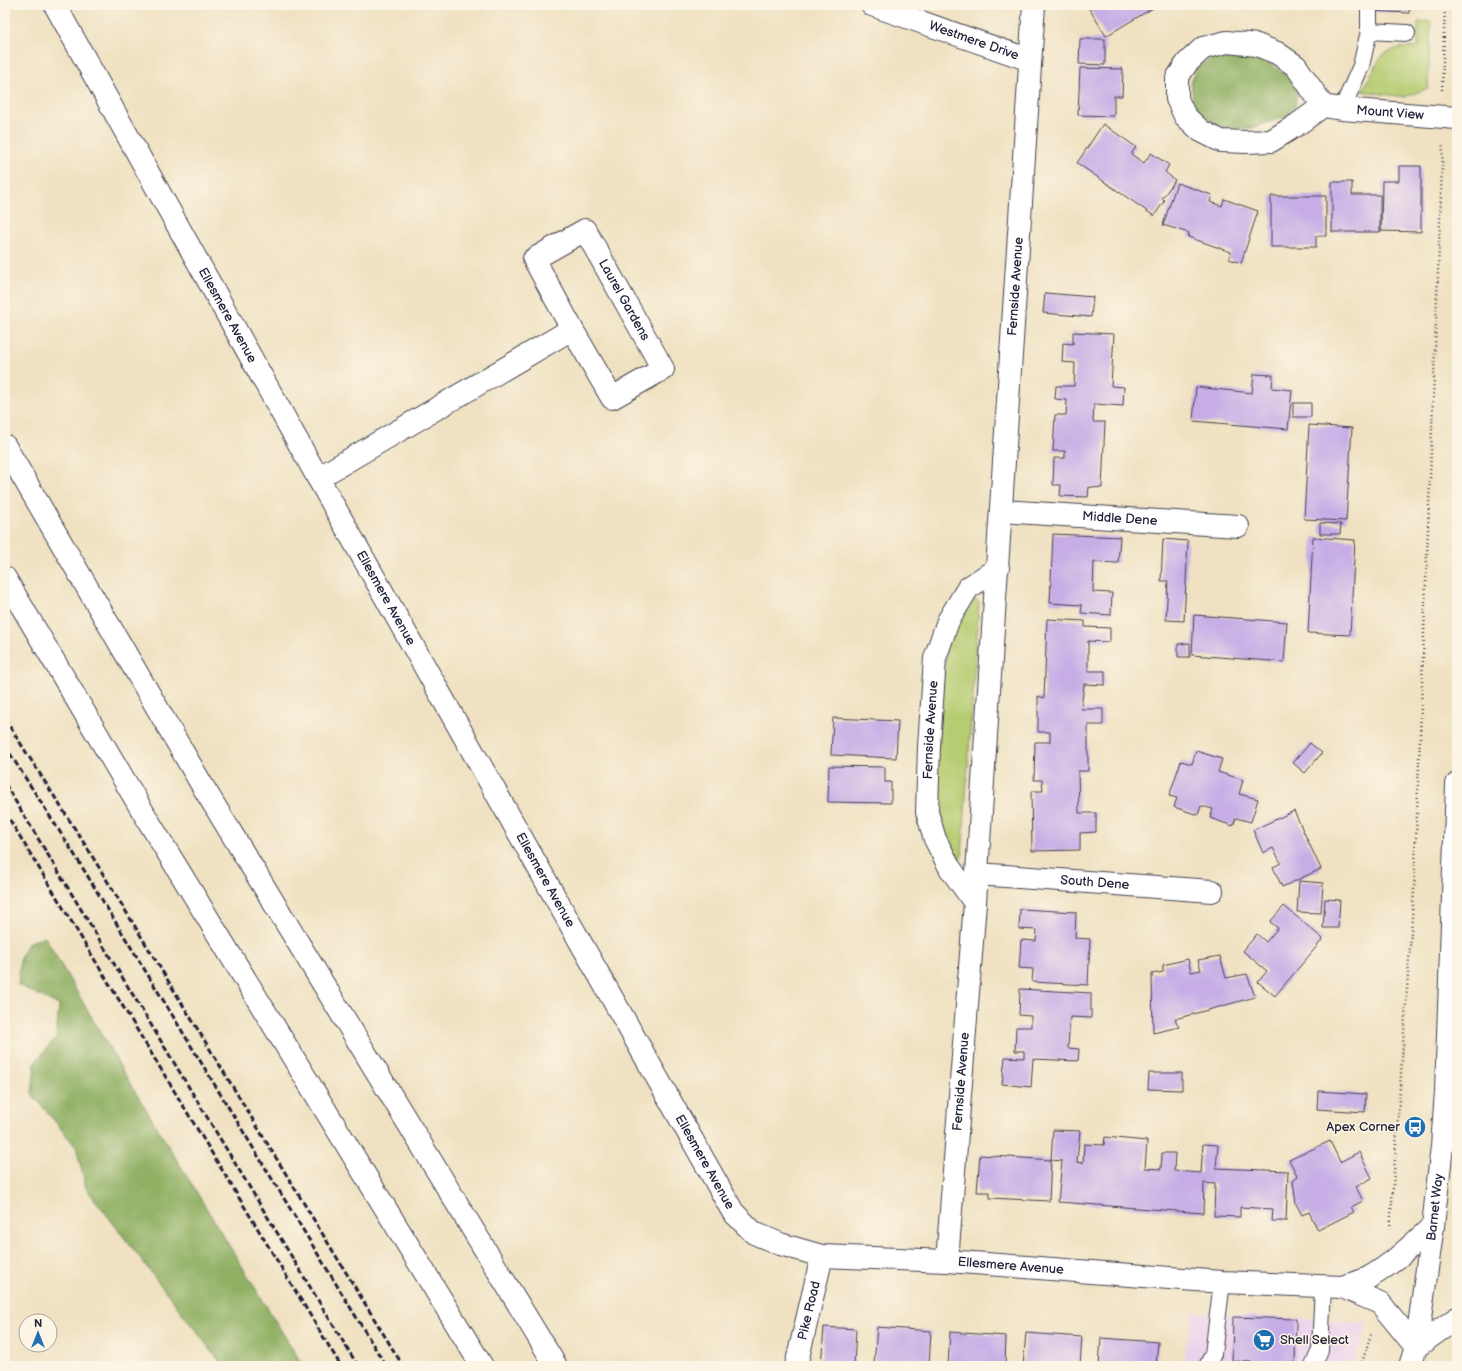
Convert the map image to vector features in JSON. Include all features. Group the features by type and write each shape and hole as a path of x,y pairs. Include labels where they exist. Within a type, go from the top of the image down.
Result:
{"main road":[{"name":"Ellesmere Avenue","path":"55,5 318,478 733,1212 754,1233 780,1244 822,1256 947,1261 1222,1282 1332,1287 1367,1279 1399,1257 1433,1226"},
{"name":"Westmere Drive","path":"872,5 1030,60"},
{"name":"Fernside Avenue","path":"947,1261 975,903 1034,5"},
{"path":"1227,42 1257,45 1278,53 1296,66 1332,107 1298,124 1271,140 1246,142 1221,140 1201,131 1185,116 1177,99 1177,78 1187,63 1203,48 1227,42"},
{"name":"Mount View","path":"1332,107 1457,118"},
{"name":"Laurel Gardens","path":"585,230 663,369 612,398 572,329 534,259 585,230"},
{"path":"318,478 572,329"},
{"path":"5,446 202,785 556,1366"},
{"name":"Middle Dene","path":"1001,511 1238,526"},
{"name":"Fernside Avenue","path":"975,903 950,868 935,839 927,812 929,746 935,658 948,621 968,588 998,568"},
{"path":"5,578 149,822 482,1366"},
{"name":"Barnet Way","path":"1413,1357 1433,1226 1442,1146 1446,1091 1457,784"},
{"name":"South Dene","path":"977,874 1212,891"},
{"name":"Pike Road","path":"796,1366 822,1256"},
{"name":"Ellesmere Avenue","path":"1332,1287 1380,1303 1413,1357"},
{"path":"1413,1357 1457,1318"}],"lane":[{"path":"1332,107 1361,66 1369,31 1369,5"},
{"path":"1369,31 1407,33"},
{"path":"1210,1360 1222,1282"},
{"path":"1313,1366 1320,1350 1332,1287"}],"path":[{"path":"1442,78 1445,5"},
{"path":"1390,1232 1414,890 1444,145"},
{"path":"1361,1366 1372,1330"}],"shaded area":[{"path":"1193,1312 1367,1323 1353,1366 1182,1366"}],"green space":[{"path":"1431,21 1428,88 1405,97 1362,91 1382,55 1398,48 1418,47 1418,22"},
{"path":"1230,54 1248,55 1267,61 1291,79 1297,93 1295,107 1284,117 1251,128 1232,128 1217,125 1201,114 1193,102 1191,81 1198,67 1211,58"},
{"path":"974,599 979,602 962,856 957,860 934,810 937,743 947,645 967,603"},
{"path":"45,937 128,1080 303,1366 223,1366 86,1188 76,1147 32,1094 35,1062 56,1038 59,1005 18,985 20,958 29,942"}],"building":[{"path":"1087,5 1158,5 1106,36"},
{"path":"1322,5 1345,5 1344,7"},
{"path":"1371,5 1410,5 1409,13 1370,11"},
{"path":"1080,39 1105,39 1105,65 1079,64"},
{"path":"1080,68 1123,69 1122,96 1114,96 1114,116 1078,115"},
{"path":"1103,124 1136,147 1131,154 1144,163 1151,153 1169,165 1165,172 1175,180 1162,199 1165,200 1154,216 1077,163"},
{"path":"1399,166 1421,166 1421,232 1381,231 1382,181 1399,181"},
{"path":"1332,182 1352,182 1352,195 1380,195 1380,232 1332,232"},
{"path":"1177,183 1212,195 1210,202 1222,206 1224,199 1258,211 1241,263 1229,259 1231,252 1188,237 1189,233 1163,225"},
{"path":"1271,196 1326,196 1326,236 1316,236 1316,247 1271,247"},
{"path":"1045,293 1093,297 1091,317 1043,313"},
{"path":"1073,332 1114,334 1111,386 1124,387 1123,406 1094,404 1093,422 1105,422 1102,488 1089,487 1088,497 1060,496 1061,485 1053,485 1054,458 1065,458 1065,451 1053,451 1055,415 1066,415 1067,400 1055,399 1056,386 1074,386 1075,363 1062,362 1063,343 1073,344"},
{"path":"1254,374 1273,375 1272,388 1292,390 1288,429 1193,421 1196,387 1252,393"},
{"path":"1293,403 1311,403 1311,417 1293,417"},
{"path":"1309,425 1352,428 1346,521 1304,519"},
{"path":"1320,523 1341,524 1340,534 1320,534"},
{"path":"1053,534 1120,537 1118,563 1094,562 1093,592 1112,593 1111,615 1081,613 1082,605 1050,603"},
{"path":"1313,537 1355,540 1350,635 1308,633"},
{"path":"1163,539 1188,541 1184,621 1166,620 1168,581 1161,581"},
{"path":"1194,615 1287,622 1284,662 1192,655"},
{"path":"1047,619 1085,621 1085,627 1110,628 1110,642 1088,641 1088,671 1105,671 1105,685 1084,684 1081,709 1103,709 1103,725 1088,725 1088,771 1078,771 1079,813 1096,813 1096,832 1080,833 1080,850 1032,851 1031,791 1043,791 1042,780 1034,780 1035,742 1050,742 1050,732 1038,732 1038,696 1044,698"},
{"path":"1190,643 1190,657 1178,657 1178,644"},
{"path":"833,718 898,721 896,758 831,755"},
{"path":"1310,743 1322,753 1305,773 1293,763"},
{"path":"1196,751 1222,759 1218,772 1243,780 1239,794 1258,799 1251,822 1236,818 1233,826 1210,818 1213,809 1201,806 1198,815 1174,807 1177,798 1169,796 1181,761 1192,764"},
{"path":"829,766 885,767 885,782 891,782 891,803 828,802"},
{"path":"1294,811 1321,869 1282,887 1273,867 1281,863 1273,848 1263,853 1253,830"},
{"path":"1299,881 1323,883 1321,913 1297,912"},
{"path":"1325,899 1340,900 1338,928 1323,928"},
{"path":"1284,906 1323,939 1275,996 1258,982 1267,971 1243,951 1257,934 1266,942 1278,928 1270,922"},
{"path":"1020,909 1076,912 1075,938 1090,939 1088,985 1032,982 1033,969 1019,968 1021,940 1036,941 1037,930 1019,929"},
{"path":"1220,956 1226,978 1247,974 1255,997 1175,1019 1179,1027 1153,1033 1152,974 1163,972 1163,965 1188,959 1191,972 1201,970 1198,960"},
{"path":"1020,989 1091,993 1091,1018 1070,1017 1068,1048 1079,1049 1078,1061 1033,1059 1031,1087 1002,1084 1005,1057 1024,1058 1024,1051 1015,1051 1016,1027 1031,1027 1031,1016 1019,1015"},
{"path":"1149,1073 1182,1073 1182,1090 1148,1089"},
{"path":"1318,1091 1366,1094 1365,1112 1317,1109"},
{"path":"1053,1130 1080,1131 1077,1162 1083,1163 1084,1144 1104,1145 1105,1137 1147,1141 1145,1168 1161,1169 1162,1153 1175,1153 1174,1171 1201,1173 1203,1144 1218,1145 1216,1168 1288,1171 1286,1221 1272,1221 1273,1209 1240,1207 1240,1217 1214,1216 1215,1184 1204,1183 1203,1213 1058,1202 1062,1161 1051,1160"},
{"path":"1330,1141 1340,1162 1359,1152 1372,1178 1356,1187 1363,1201 1351,1207 1354,1212 1318,1230 1309,1212 1302,1215 1296,1204 1293,1181 1298,1177 1289,1160"},
{"path":"980,1155 1051,1160 1049,1201 990,1198 990,1192 977,1192"},
{"name":"Shell Select","path":"1233,1317 1296,1319 1295,1363 1287,1363 1287,1366 1251,1366 1251,1362 1232,1361"},
{"path":"824,1327 856,1329 854,1366 821,1366"},
{"path":"877,1327 931,1331 929,1366 874,1364"},
{"path":"950,1332 1006,1336 1005,1366 948,1366"},
{"path":"1026,1333 1082,1337 1080,1366 1023,1366"},
{"path":"1101,1338 1158,1342 1156,1366 1099,1366"}],"railway":[{"path":"5,719 89,851 403,1366"},
{"path":"5,746 76,857 386,1366"},
{"path":"5,784 358,1366"},
{"path":"5,812 341,1366"}],"place":[{"name":"Apex Corner","path":"1415,1127"},
{"name":"Shell Select","path":"1264,1340"}]}
